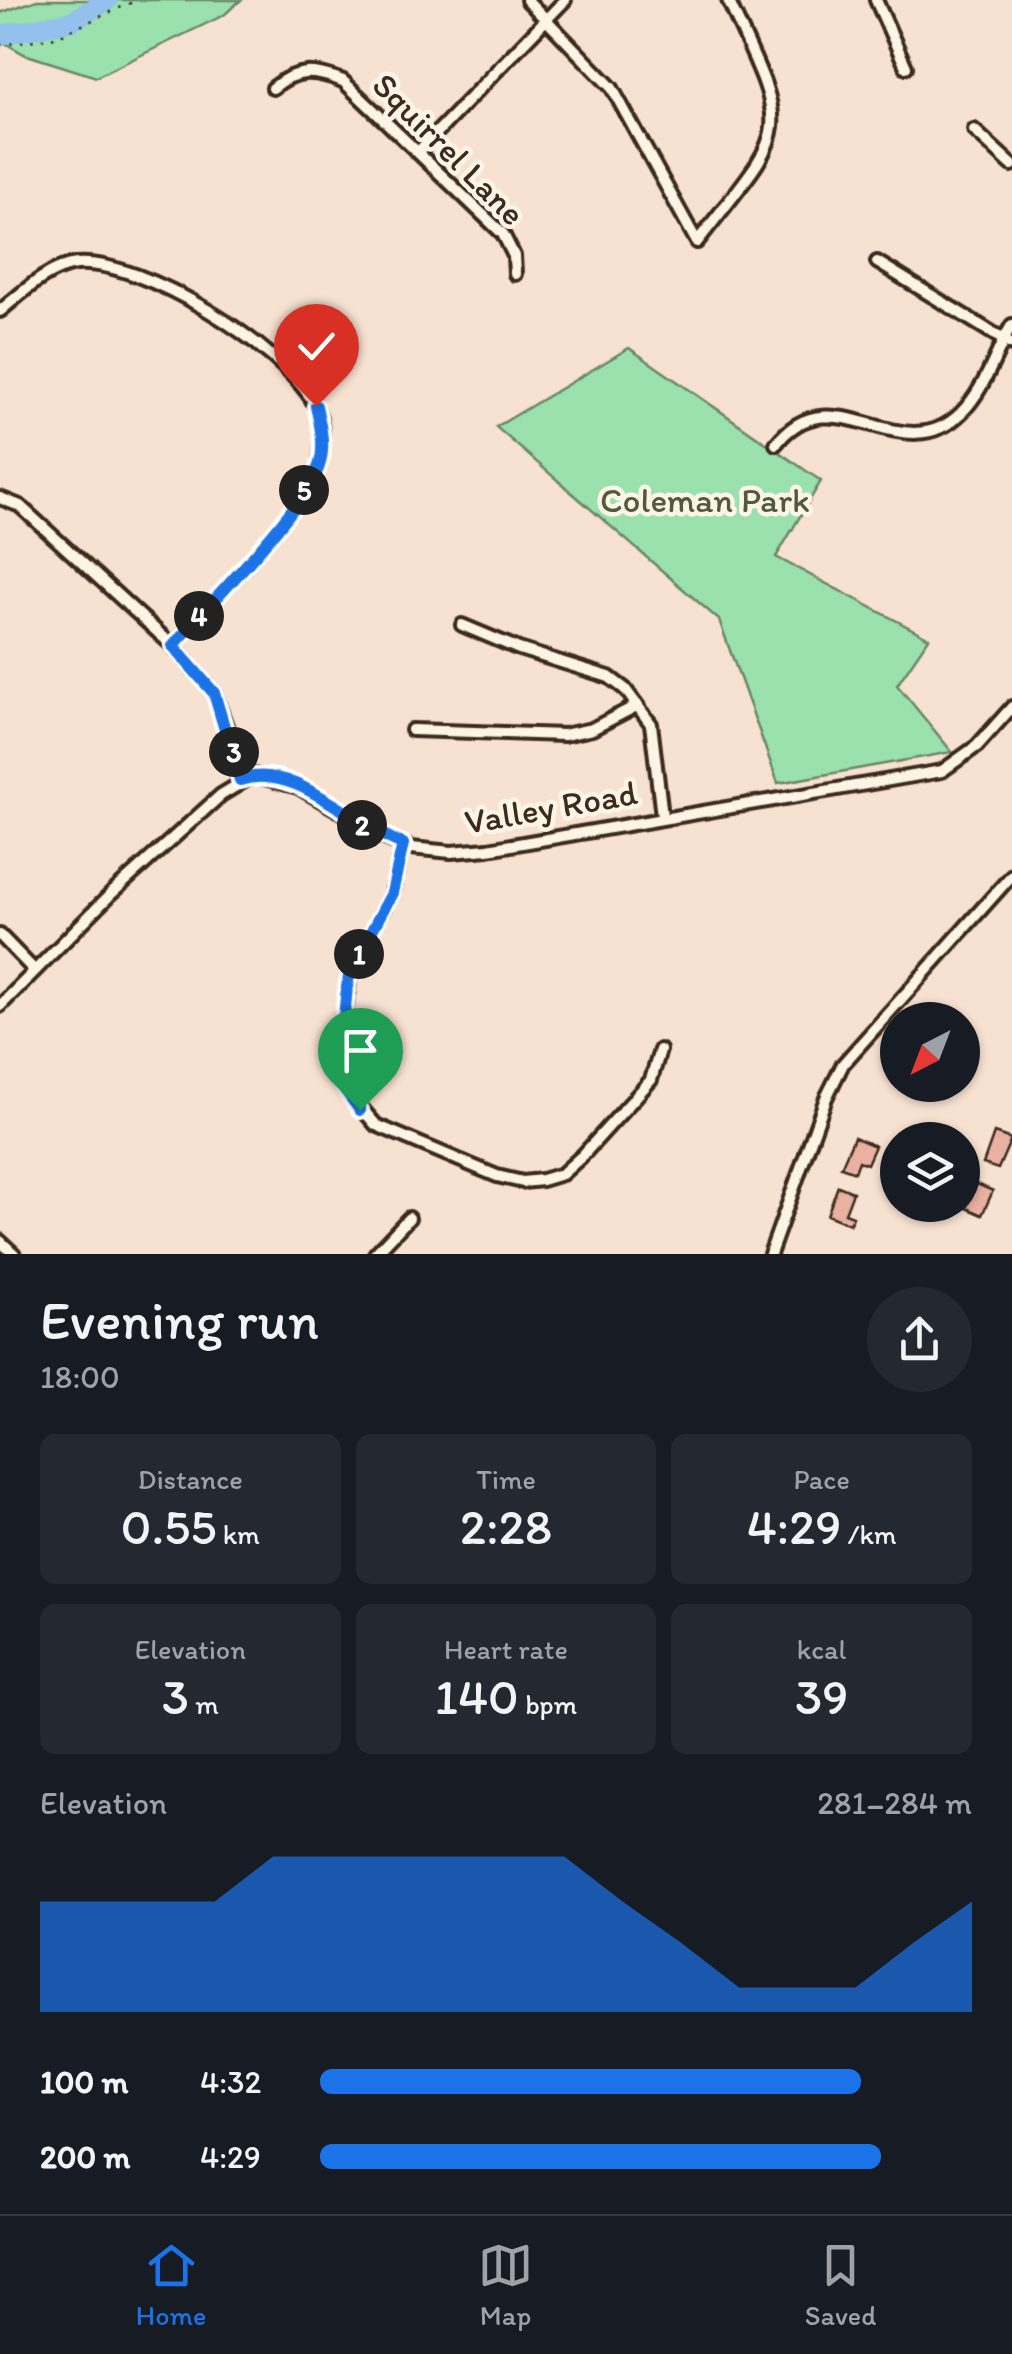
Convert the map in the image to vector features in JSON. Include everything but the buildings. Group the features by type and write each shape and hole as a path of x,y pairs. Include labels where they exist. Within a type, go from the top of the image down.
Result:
{"street":[{"path":"526,0 612,88 697,242 763,157 775,127 766,83 728,0"},
{"path":"420,150 565,0"},
{"path":"876,0 906,67"},
{"name":"Squirrel Lane","path":"273,88 292,74 308,70 343,81 420,150 503,234 514,256 515,274"},
{"path":"974,130 1012,166"},
{"path":"877,262 1008,342"},
{"path":"0,311 38,280 76,264 120,270 170,290 249,339 287,366 316,406 323,436 319,467 295,504 173,646"},
{"path":"776,444 785,432 820,416 849,416 907,434 949,424 976,395 1008,342 1012,325"},
{"path":"0,498 20,506 173,646 214,693 240,780 0,1006"},
{"path":"462,625 519,649 608,677 638,705 652,724 662,816"},
{"path":"412,730 564,735 592,729 638,705"},
{"name":"Valley Road","path":"240,780 254,774 281,778 403,844 431,851 488,849 662,816 942,771 960,761 1012,707"},
{"path":"403,844 392,893 350,971 340,1059 344,1088 376,1125 497,1176 523,1182 542,1180 562,1174 606,1131 652,1080 660,1050"},
{"path":"770,1254 826,1098 843,1064 1012,875"},
{"path":"0,935 34,970"},
{"path":"375,1254 409,1218"},
{"path":"0,1241 14,1254"}],"path":[{"path":"0,45 56,37 137,0"}],"green space":[{"path":"37,0 241,0 224,15 96,77 24,54 0,40 0,13"},
{"name":"Coleman Park","path":"629,348 821,481 776,557 929,638 897,685 952,752 778,783 719,620 496,427"}],"waterway":[{"path":"0,35 72,21 108,0"}],"route":[{"path":"316,406 323,436 319,467 295,504 173,646 214,693 232,742 240,780 254,774 281,778 366,828 403,844 392,893 350,971 347,987 340,1059 344,1088 360,1110"}]}
